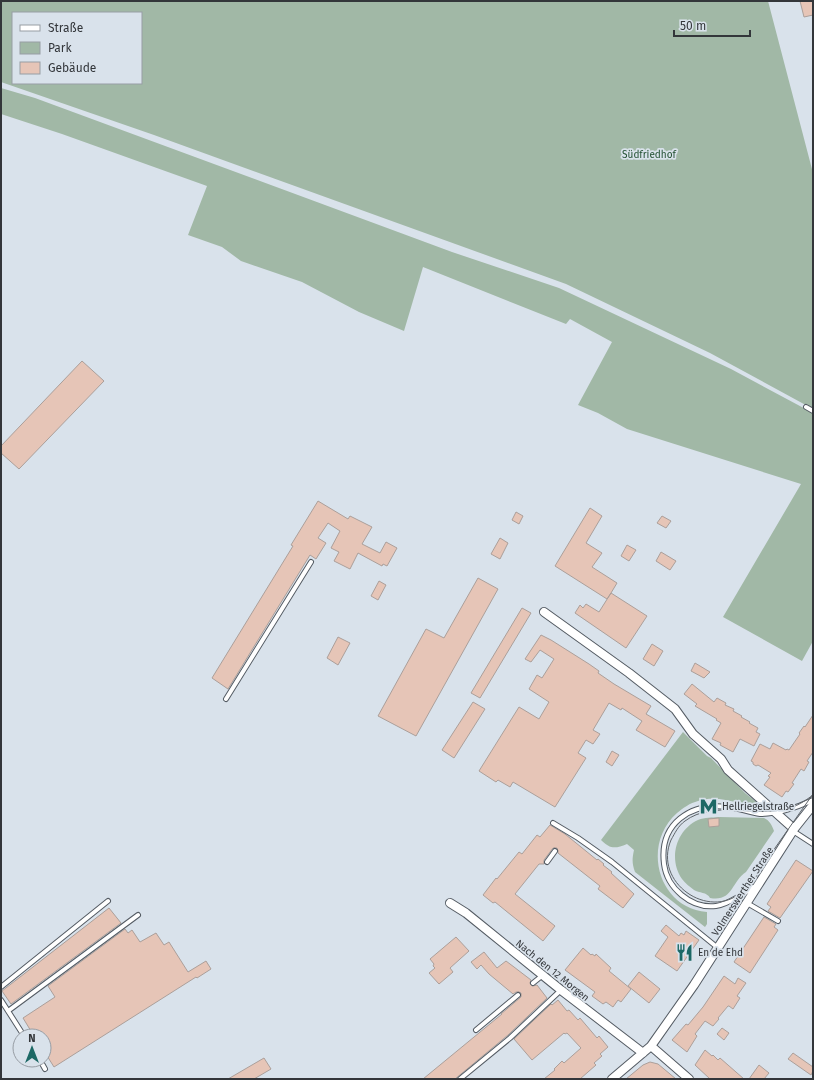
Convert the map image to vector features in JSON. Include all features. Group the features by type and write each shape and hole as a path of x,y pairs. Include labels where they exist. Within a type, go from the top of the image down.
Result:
{"street":[{"path":"544,612 629,673 675,709 693,734 722,759 728,770 793,830"},
{"name":"Volmerswerther Straße","path":"612,1079 651,1046 694,985 793,830 813,804"},
{"name":"Nach den 12 Morgen","path":"450,903 466,913 643,1053"},
{"path":"651,1046 689,1079"}],"lane":[{"path":"806,407 813,411"},
{"path":"226,699 311,562"},
{"path":"769,868 750,890 730,902 716,906 702,905 691,902 681,895 674,887 665,868 664,849 668,833 678,820 691,811 699,808 716,806 729,807 759,814 775,813 786,811 813,800"},
{"path":"553,823 612,862 718,948"},
{"path":"793,830 813,844"},
{"path":"546,862 555,851"},
{"path":"1,987 108,901"},
{"path":"747,903 778,921"},
{"path":"8,1011 138,915"},
{"path":"533,982 543,975"},
{"path":"460,1079 510,1038 562,990"},
{"path":"476,1030 518,995"},
{"path":"1,1000 19,1028"}],"green space":[{"name":"Südfriedhof","path":"1,1 768,1 813,173 813,409 710,353 566,284 154,135 1,82"},
{"path":"1,88 35,98 452,252 559,288 731,369 813,413 813,641 802,661 723,617 801,484 627,429 598,413 578,405 612,342 570,319 566,324 423,267 404,331 359,312 302,282 241,261 222,247 188,235 207,186 62,134 1,114"},
{"path":"683,732 745,793 764,808 723,800 706,799 689,804 677,813 666,826 660,841 658,857 660,873 666,887 677,899 690,908 707,912 707,924 705,927 635,872 633,866 634,850 627,844 619,847 610,847 601,840"},
{"path":"719,817 764,818 770,823 774,831 746,872 741,876 728,894 723,897 710,898 705,894 694,890 682,879 678,871 675,854 676,846 680,838 690,825 701,819"}],"building":[{"path":"800,1 813,1 813,15 804,17"},
{"path":"82,361 104,381 19,469 1,453 1,446"},
{"path":"318,501 348,519 350,516 372,527 362,544 380,553 386,542 397,548 387,566 383,564 382,566 358,553 350,569 334,561 339,552 331,548 340,531 328,523 318,538 326,543 316,559 310,555 228,689 212,678 293,546 291,545"},
{"path":"590,508 602,516 586,543 602,553 592,567 617,583 607,599 555,566"},
{"path":"516,512 523,516 519,524 512,520"},
{"path":"662,516 671,521 666,528 657,523"},
{"path":"500,538 508,543 500,559 491,554"},
{"path":"627,545 636,550 629,561 621,556"},
{"path":"661,552 676,561 670,570 656,561"},
{"path":"478,578 498,589 416,736 378,716 426,629 444,638"},
{"path":"379,581 386,585 378,600 371,596"},
{"path":"611,593 647,616 626,648 575,613 580,605 583,608 586,604 599,612"},
{"path":"522,608 531,613 480,698 471,693"},
{"path":"541,635 589,664 599,671 598,673 614,684 651,706 646,714 675,731 665,747 636,730 642,721 622,708 621,710 609,703 593,730 600,734 593,744 586,740 578,753 586,758 555,807 513,782 510,787 498,780 496,782 479,771 519,707 539,719 549,702 529,689 537,675 542,678 554,659 540,650 531,662 525,659"},
{"path":"338,637 350,643 338,665 327,658"},
{"path":"652,644 663,651 654,666 643,659"},
{"path":"695,663 710,672 704,678 691,671"},
{"path":"692,684 714,702 717,698 726,703 725,705 734,709 733,711 758,728 756,732 760,734 754,746 740,739 733,752 720,745 721,743 712,739 721,723 695,706 697,704 684,694"},
{"path":"473,702 485,709 454,758 442,750"},
{"path":"813,715 813,752 807,761 809,762 804,771 801,769 792,783 794,784 782,797 764,785 771,773 758,765 756,766 751,761 760,744 770,749 773,743 786,750 789,750 800,734 799,733"},
{"path":"612,751 619,755 612,766 606,762"},
{"path":"719,818 719,826 709,827 708,819"},
{"path":"550,825 565,834 597,860 598,859 634,894 623,908 598,889 600,886 558,853 557,848 553,848 544,860 544,864 539,864 515,894 555,926 543,941 495,902 493,903 483,895 519,852 522,854 537,835 540,837"},
{"path":"796,860 813,871 780,918 768,911 771,907 767,904"},
{"path":"109,908 121,923 11,1004 2,991"},
{"path":"764,917 776,924 774,927 778,930 750,973 734,962"},
{"path":"666,925 679,936 681,933 684,935 686,931 699,940 677,971 655,956 668,937 661,931"},
{"path":"125,929 128,933 132,930 140,942 156,933 164,945 169,942 188,972 206,961 211,969 54,1067 52,1064 52,1028 29,1028 23,1018 55,997 48,986"},
{"path":"456,937 469,951 450,968 453,972 439,984 429,973 435,968 430,959"},
{"path":"583,948 591,955 592,954 595,956 596,954 611,968 609,971 631,989 621,1002 618,1000 613,1007 606,1002 603,1004 592,996 595,992 565,970"},
{"path":"484,952 497,968 506,961 531,980 531,985 537,985 547,998 508,1035 455,1079 423,1079 521,997 521,993 516,992 513,994 489,974 481,965 477,969 471,962"},
{"path":"639,972 660,989 649,1003 628,986"},
{"path":"724,976 735,984 738,978 746,983 737,996 740,998 733,1009 728,1006 713,1026 705,1021 695,1034 697,1036 687,1052 672,1040 686,1024 688,1025 703,1007"},
{"path":"558,1000 567,1011 569,1010 578,1020 580,1018 597,1038 599,1036 608,1047 600,1054 602,1056 594,1063 596,1065 580,1079 544,1079 555,1070 554,1069 562,1061 564,1063 581,1048 567,1033 564,1033 532,1060 514,1039 551,1004 552,1005"},
{"path":"722,1028 729,1033 724,1040 717,1034"},
{"path":"705,1050 718,1060 720,1058 744,1079 710,1079 695,1065"},
{"path":"793,1053 813,1067 811,1075 788,1059"},
{"path":"264,1058 271,1069 254,1079 228,1079"},
{"path":"650,1062 658,1064 676,1079 626,1079 643,1065"},
{"path":"759,1065 769,1073 764,1079 749,1079"}],"tram line":[{"path":"813,794 807,802 768,858 753,881 742,892 728,900 714,902 700,899 687,893 677,883 670,870 667,855 671,840 679,827 685,821 708,811 774,811 786,809 800,804 807,799 810,797 813,795"}],"place":[{"name":"Hellriegelstraße","path":"709,806"},
{"name":"En de Ehd","path":"685,952"}]}
